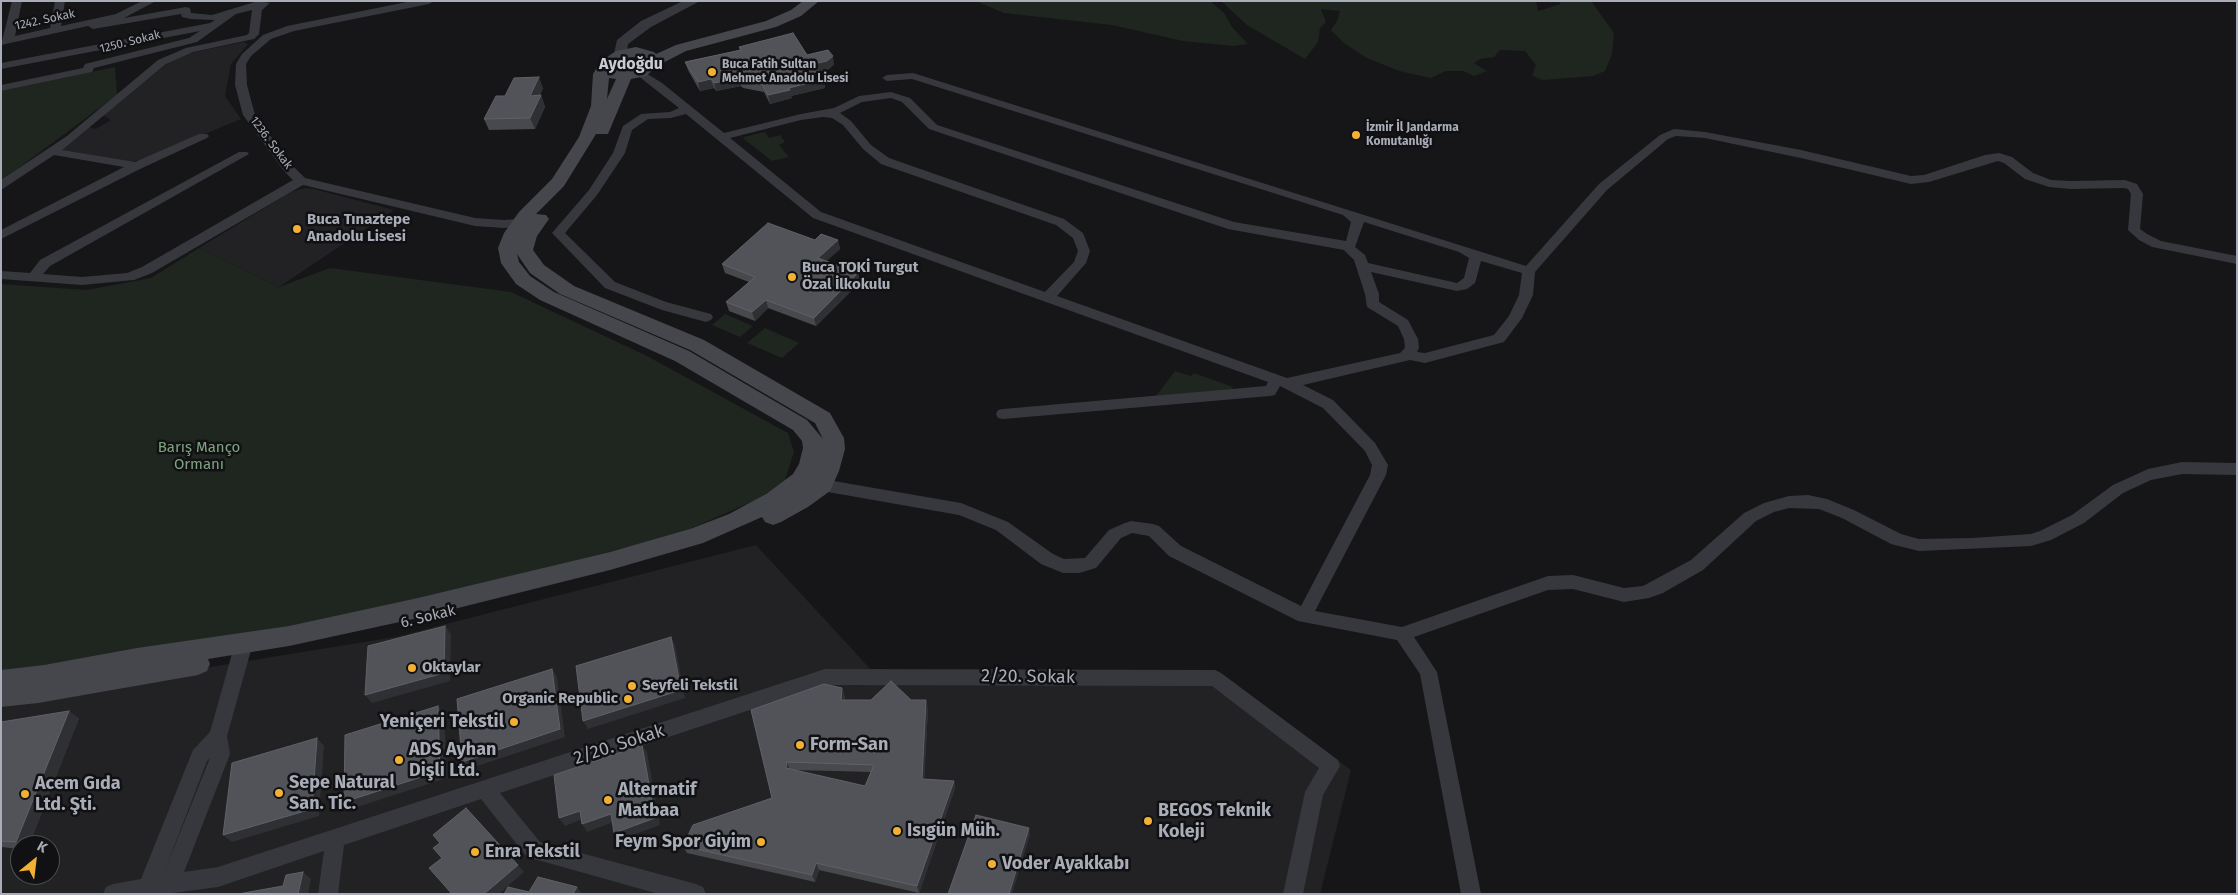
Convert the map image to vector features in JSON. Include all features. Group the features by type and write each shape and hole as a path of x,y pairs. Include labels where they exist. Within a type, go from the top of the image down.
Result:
{"main road":[{"path":"530,222 583,144 599,106 601,74 606,64 629,53 764,19 782,11 797,1"},
{"path":"606,64 606,68 612,74 633,75 647,70 653,62 681,48 771,24 796,13 812,1"},
{"path":"629,53 649,54 653,62"},
{"path":"633,75 587,160 575,178 511,238 507,253 513,269 523,280 555,301 682,356 800,425 812,439 813,455 819,476"},
{"name":"6. Sokak","path":"1,696 38,692 243,650 406,623 683,553 763,521 800,501 819,476"},
{"name":"6. Sokak","path":"1,681 44,676 137,659 243,650"}],"street":[{"path":"5,41 17,1"},
{"path":"55,31 60,1"},
{"name":"1242. Sokak","path":"5,41 93,24 132,11 151,1"},
{"name":"1236. Sokak","path":"429,1 291,28 264,40 247,54 241,64 241,84 249,115 288,168 301,182 475,222 530,222"},
{"path":"629,53 622,43 634,32 646,24 694,1"},
{"path":"250,37 254,34 257,10 265,2"},
{"path":"88,66 93,24 186,10 186,15 197,18 212,18 231,14 265,2"},
{"path":"1,17 14,14"},
{"name":"1250. Sokak","path":"1,88 88,70 88,66 194,40 214,24 231,14"},
{"path":"1,66 214,24"},
{"path":"1,186 78,132 162,62 190,50 250,37 264,40"},
{"path":"633,75 688,109 817,215 1282,381 1328,404 1370,447 1380,465 1378,475 1304,616"},
{"path":"887,78 913,76 1529,271"},
{"path":"722,137 801,117 824,114 838,110 859,99 890,95 900,97 906,100 933,127 1232,226 1348,247 1360,258 1372,294 1372,304 1403,323 1411,339 1412,348 1408,355"},
{"path":"688,109 671,115 645,116 627,128 619,153 593,192 558,233 610,285 670,309 706,317"},
{"path":"824,114 843,120 873,153 884,161 1048,217 1073,230 1083,245 1082,258 1048,297"},
{"path":"1003,414 1270,391 1282,381 1321,377 1408,355 1425,358 1499,338 1514,318 1526,295 1529,271 1603,187 1664,136 1674,132 1704,135 1801,154 1912,180 1925,179 1988,158 1999,157 2008,160 2029,176 2049,183 2071,185 2125,184 2133,187 2138,194 2134,230 2143,237 2157,244 2237,260"},
{"path":"1,235 136,166 203,136"},
{"path":"50,151 136,166"},
{"path":"34,277 45,263 243,154"},
{"path":"1,275 98,281 129,277 147,270 301,182"},
{"path":"1347,212 1358,221 1352,242 1348,247"},
{"path":"1362,266 1462,286 1470,280 1474,254"},
{"path":"819,476 960,509 1002,526 1047,559 1063,566 1090,564 1114,534 1131,527 1152,530 1175,551 1304,616 1402,634 1548,583 1573,582 1624,595 1643,593 1658,588 1697,565 1750,517 1770,507 1789,502 1808,501 1821,503 1848,514 1897,540 1919,545 2031,540 2045,536 2078,519 2118,489 2148,475 2182,468 2237,469"},
{"path":"1402,634 1428,672 1471,894"},
{"path":"170,883 221,754 218,736 243,650"},
{"name":"2/20. Sokak","path":"114,894 170,883 218,877 825,677 845,676 1215,678 1331,766 1314,792 1293,894"},
{"path":"148,887 200,756 218,736"},
{"path":"485,789 534,850 696,894"},
{"path":"328,894 335,839"}],"shaded area":[{"path":"244,42 248,44 231,64 225,96 241,119 144,159 131,162 58,151 89,127 96,129 111,120 103,115 172,60 184,54"},
{"name":"Buca Tınaztepe Anadolu Lisesi","path":"305,188 394,210 279,287 199,248 291,192"},
{"path":"756,545 876,675 1221,673 1351,770 1320,894 1,894 1,701 395,637"}],"green space":[{"path":"976,1 1210,1 1224,13 1232,27 1248,44 1233,46 1183,41 1112,25 1004,13"},
{"path":"1221,1 1536,1 1538,11 1561,4 1558,1 1591,1 1614,33 1612,54 1605,71 1593,76 1543,80 1532,76 1536,65 1525,51 1500,50 1494,57 1480,59 1474,63 1487,71 1474,76 1463,71 1446,71 1431,78 1399,71 1365,57 1344,43 1331,30 1337,21 1340,11 1321,9 1326,22 1320,28 1318,42 1305,59 1247,25"},
{"path":"115,67 117,95 1,181 1,91"},
{"path":"765,132 769,138 780,135 785,142 779,145 789,157 772,161 745,140 744,137"},
{"name":"Barış Manço Ormanı","path":"199,248 279,287 330,268 511,292 647,356 788,433 794,452 785,480 758,499 676,535 343,619 1,672 1,284 87,290 151,278"},
{"path":"725,314 753,326 740,337 712,325"},
{"path":"765,328 799,343 782,358 747,343"},
{"path":"1175,371 1191,376 1194,373 1233,387 1231,390 1156,396"}],"building":[{"path":"793,33 807,55 828,50 833,56 827,61 814,64 824,79 768,95 762,84 739,78 714,83 711,79 698,82 685,62 741,50 739,47"},
{"path":"539,77 530,96 541,95 530,118 484,119 496,96 505,96 514,78"},
{"path":"768,223 815,240 821,234 838,240 818,258 858,273 814,318 766,300 752,312 726,302 755,277 722,264"},
{"name":"Oktaylar","path":"445,626 444,673 365,695 368,646"},
{"name":"Seyfeli Tekstil","path":"671,637 681,690 583,721 576,666"},
{"name":"Yeniçeri Tekstil","path":"552,669 560,729 462,762 457,699"},
{"path":"891,681 911,700 926,700 922,779 954,781 917,886 816,863 812,875 683,846 693,825 772,798 751,710 824,684 842,688 841,700 871,700","holes":["787,762 874,765 865,786 786,768"]},
{"name":"ADS Ayhan Dişli Ltd.","path":"438,706 440,771 344,802 345,735"},
{"name":"Acem Gıda Ltd. Şti.","path":"69,711 19,835 10,835 10,842 1,841 1,722"},
{"name":"Sepe Natural San. Tic.","path":"317,738 312,809 223,835 232,763"},
{"name":"Alternatif Matbaa","path":"642,745 655,818 614,833 611,814 582,824 580,811 559,818 554,775"},
{"name":"Enra Tekstil","path":"466,808 518,865 484,894 452,894 429,868 442,858 433,848 440,843 433,835"},
{"name":"Voder Ayakkabı","path":"976,815 1029,828 1009,894 948,894"},
{"path":"303,872 298,894 238,894 283,886 286,875"},
{"path":"538,877 577,887 573,894 504,894 508,887 529,892"}],"place":[{"name":"Buca Fatih Sultan Mehmet Anadolu Lisesi","path":"712,72"},
{"name":"İzmir İl Jandarma Komutanlığı","path":"1356,135"},
{"name":"Buca Tınaztepe Anadolu Lisesi","path":"297,229"},
{"name":"Buca TOKİ Turgut Özal İlkokulu","path":"792,277"},
{"name":"Oktaylar","path":"412,668"},
{"name":"Seyfeli Tekstil","path":"632,686"},
{"name":"Organic Republic","path":"628,699"},
{"name":"Yeniçeri Tekstil","path":"514,722"},
{"name":"Form-San","path":"800,745"},
{"name":"ADS Ayhan Dişli Ltd.","path":"399,760"},
{"name":"Sepe Natural San. Tic.","path":"279,793"},
{"name":"Acem Gıda Ltd. Şti.","path":"25,794"},
{"name":"Alternatif Matbaa","path":"608,800"},
{"name":"BEGOS Teknik Koleji","path":"1148,821"},
{"name":"Isıgün Müh.","path":"897,831"},
{"name":"Feym Spor Giyim","path":"761,842"},
{"name":"Enra Tekstil","path":"475,852"},
{"name":"Voder Ayakkabı","path":"992,864"}],"district":[{"name":"Aydoğdu","path":"631,65"}]}
